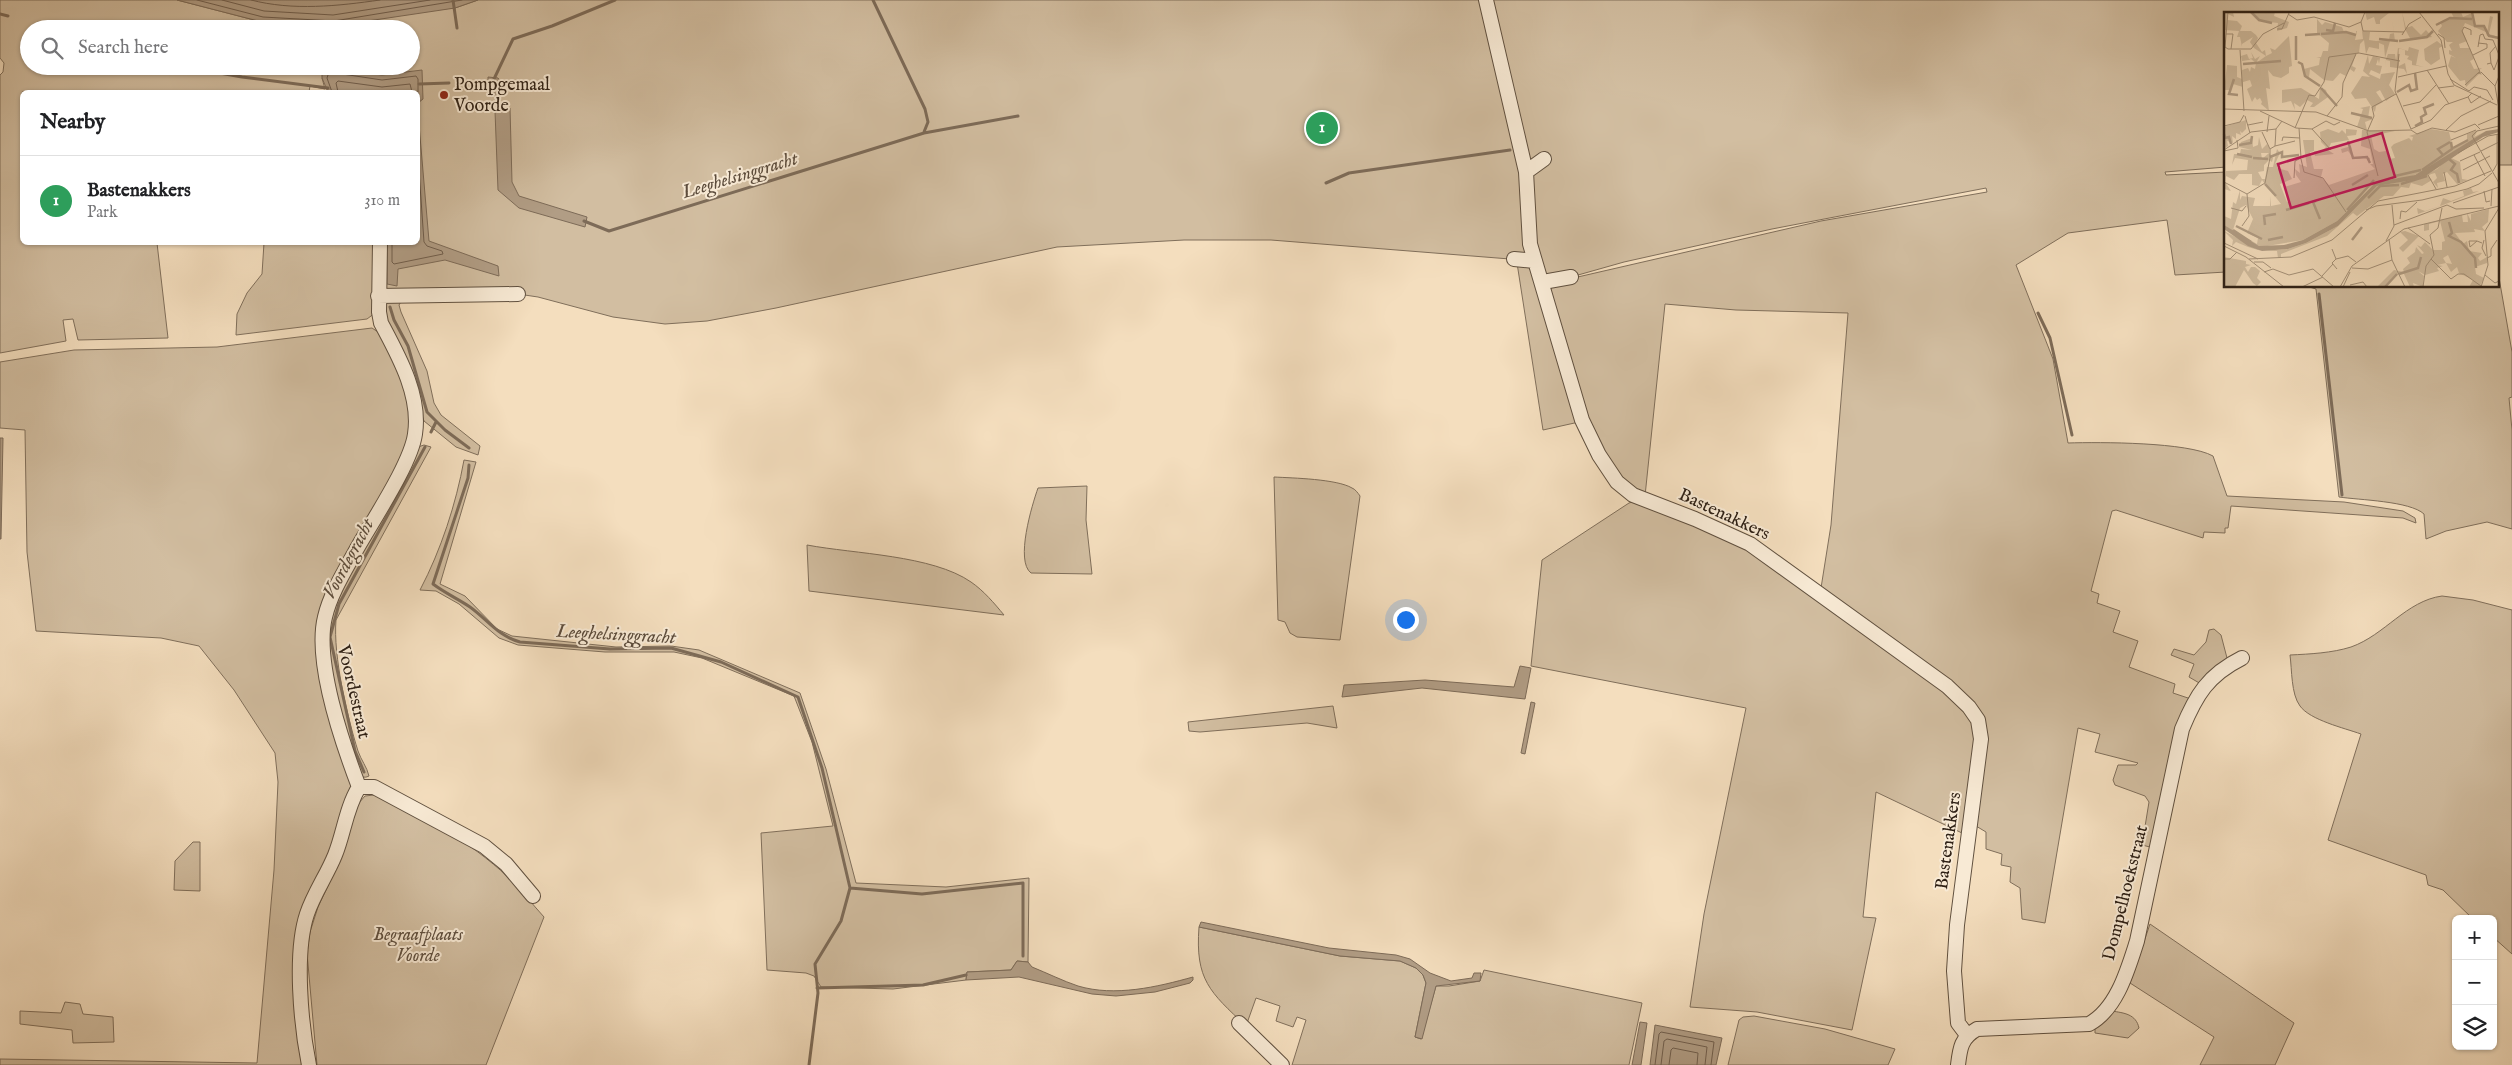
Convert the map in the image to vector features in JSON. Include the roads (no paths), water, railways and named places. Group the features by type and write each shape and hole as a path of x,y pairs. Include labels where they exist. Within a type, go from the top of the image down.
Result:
{"street":[{"name":"Bastenakkers","path":"1486,0 1526,172 1530,244 1543,282 1582,420 1599,455 1617,482 1633,495 1695,519 1750,544 1947,686 1969,707 1978,720 1980,739 1978,766 1957,925 1954,971 1958,1023 1967,1034"},
{"path":"1526,172 1544,159"},
{"name":"Voordestraat","path":"359,787 328,685 322,636 325,617 335,590 402,467 415,435 410,386 381,323 378,296 380,245"},
{"path":"1514,259 1535,261"},
{"path":"1543,282 1571,277"},
{"path":"378,296 518,294"},
{"name":"Dompelhoekstraat","path":"1967,1034 1985,1028 2090,1024 2106,1012 2130,965 2137,941 2182,729 2192,704 2205,685 2223,668 2242,658"},
{"path":"309,1065 304,1038 301,953 303,931 312,901 336,854 352,798 359,787 374,787 484,846 506,864 533,896"},
{"path":"1239,1023 1282,1065"},
{"path":"1958,1065 1961,1045 1967,1034"}],"water":[{"path":"177,0 478,0 455,8 374,20 254,20"},
{"path":"420,70 422,70 423,99 420,101 420,90 327,90 322,75 420,75"},
{"path":"488,77 498,78 504,86 503,95 495,96 488,90"},
{"path":"510,108 512,182 519,196 587,217 585,227 519,208 498,190 495,111"},
{"path":"420,136 429,241 498,266 499,276 445,260 398,269 397,286 387,284 387,245 420,245"},
{"path":"0,438 3,438 1,539 0,539"},
{"path":"1520,666 1531,668 1525,699 1422,688 1342,697 1344,685 1425,680 1514,687"},
{"path":"1531,702 1535,703 1525,754 1521,753"},
{"path":"1201,922 1329,948 1396,955 1410,959 1430,973 1451,981 1472,978 1474,973 1481,973 1480,981 1436,986 1422,1039 1415,1037 1426,983 1423,975 1416,968 1400,961 1340,956 1199,927"},
{"path":"1017,961 1028,962 1032,967 1078,986 1107,991 1151,987 1193,977 1193,980 1190,983 1155,992 1116,996 1092,994 1019,977 966,980 967,972 1011,970"},
{"path":"1640,1022 1647,1023 1641,1065 1632,1065"},
{"path":"1655,1025 1722,1038 1716,1065 1650,1065"}],"waterway":[{"path":"453,0 457,28"},
{"path":"494,79 513,39 552,26 615,0"},
{"name":"Leeghelsinggracht","path":"873,0 925,109 928,122 924,132"},
{"path":"0,14 8,16"},
{"path":"231,75 328,88"},
{"name":"Leeghelsinggracht","path":"419,84 449,83"},
{"name":"Leeghelsinggracht","path":"584,221 609,231 924,133 1018,116"},
{"path":"1326,183 1349,173 1510,150"},
{"path":"2319,294 2342,495"},
{"name":"Leeghelsinggracht","path":"390,307 394,320 408,346 427,412 445,430 469,448"},
{"path":"2038,313 2050,338 2072,435"},
{"path":"431,432 436,422"},
{"name":"Voordegracht","path":"364,772 355,751 330,637 339,604 425,447"},
{"name":"Leeghelsinggracht","path":"469,465 468,478 433,584 470,607 499,632 520,642 610,649 671,648 721,662 798,697 822,768 850,888 841,921 815,964 818,993 809,1065"},
{"path":"850,888 922,894 1023,883 1023,956"},
{"path":"817,988 923,985 966,975"}],"place":[{"name":"Pompgemaal Voorde","path":"444,95"},
{"name":"Bastenakkers","path":"1322,128"}],"park label":[{"name":"Begraafplaats Voorde","path":"418,945"}]}
